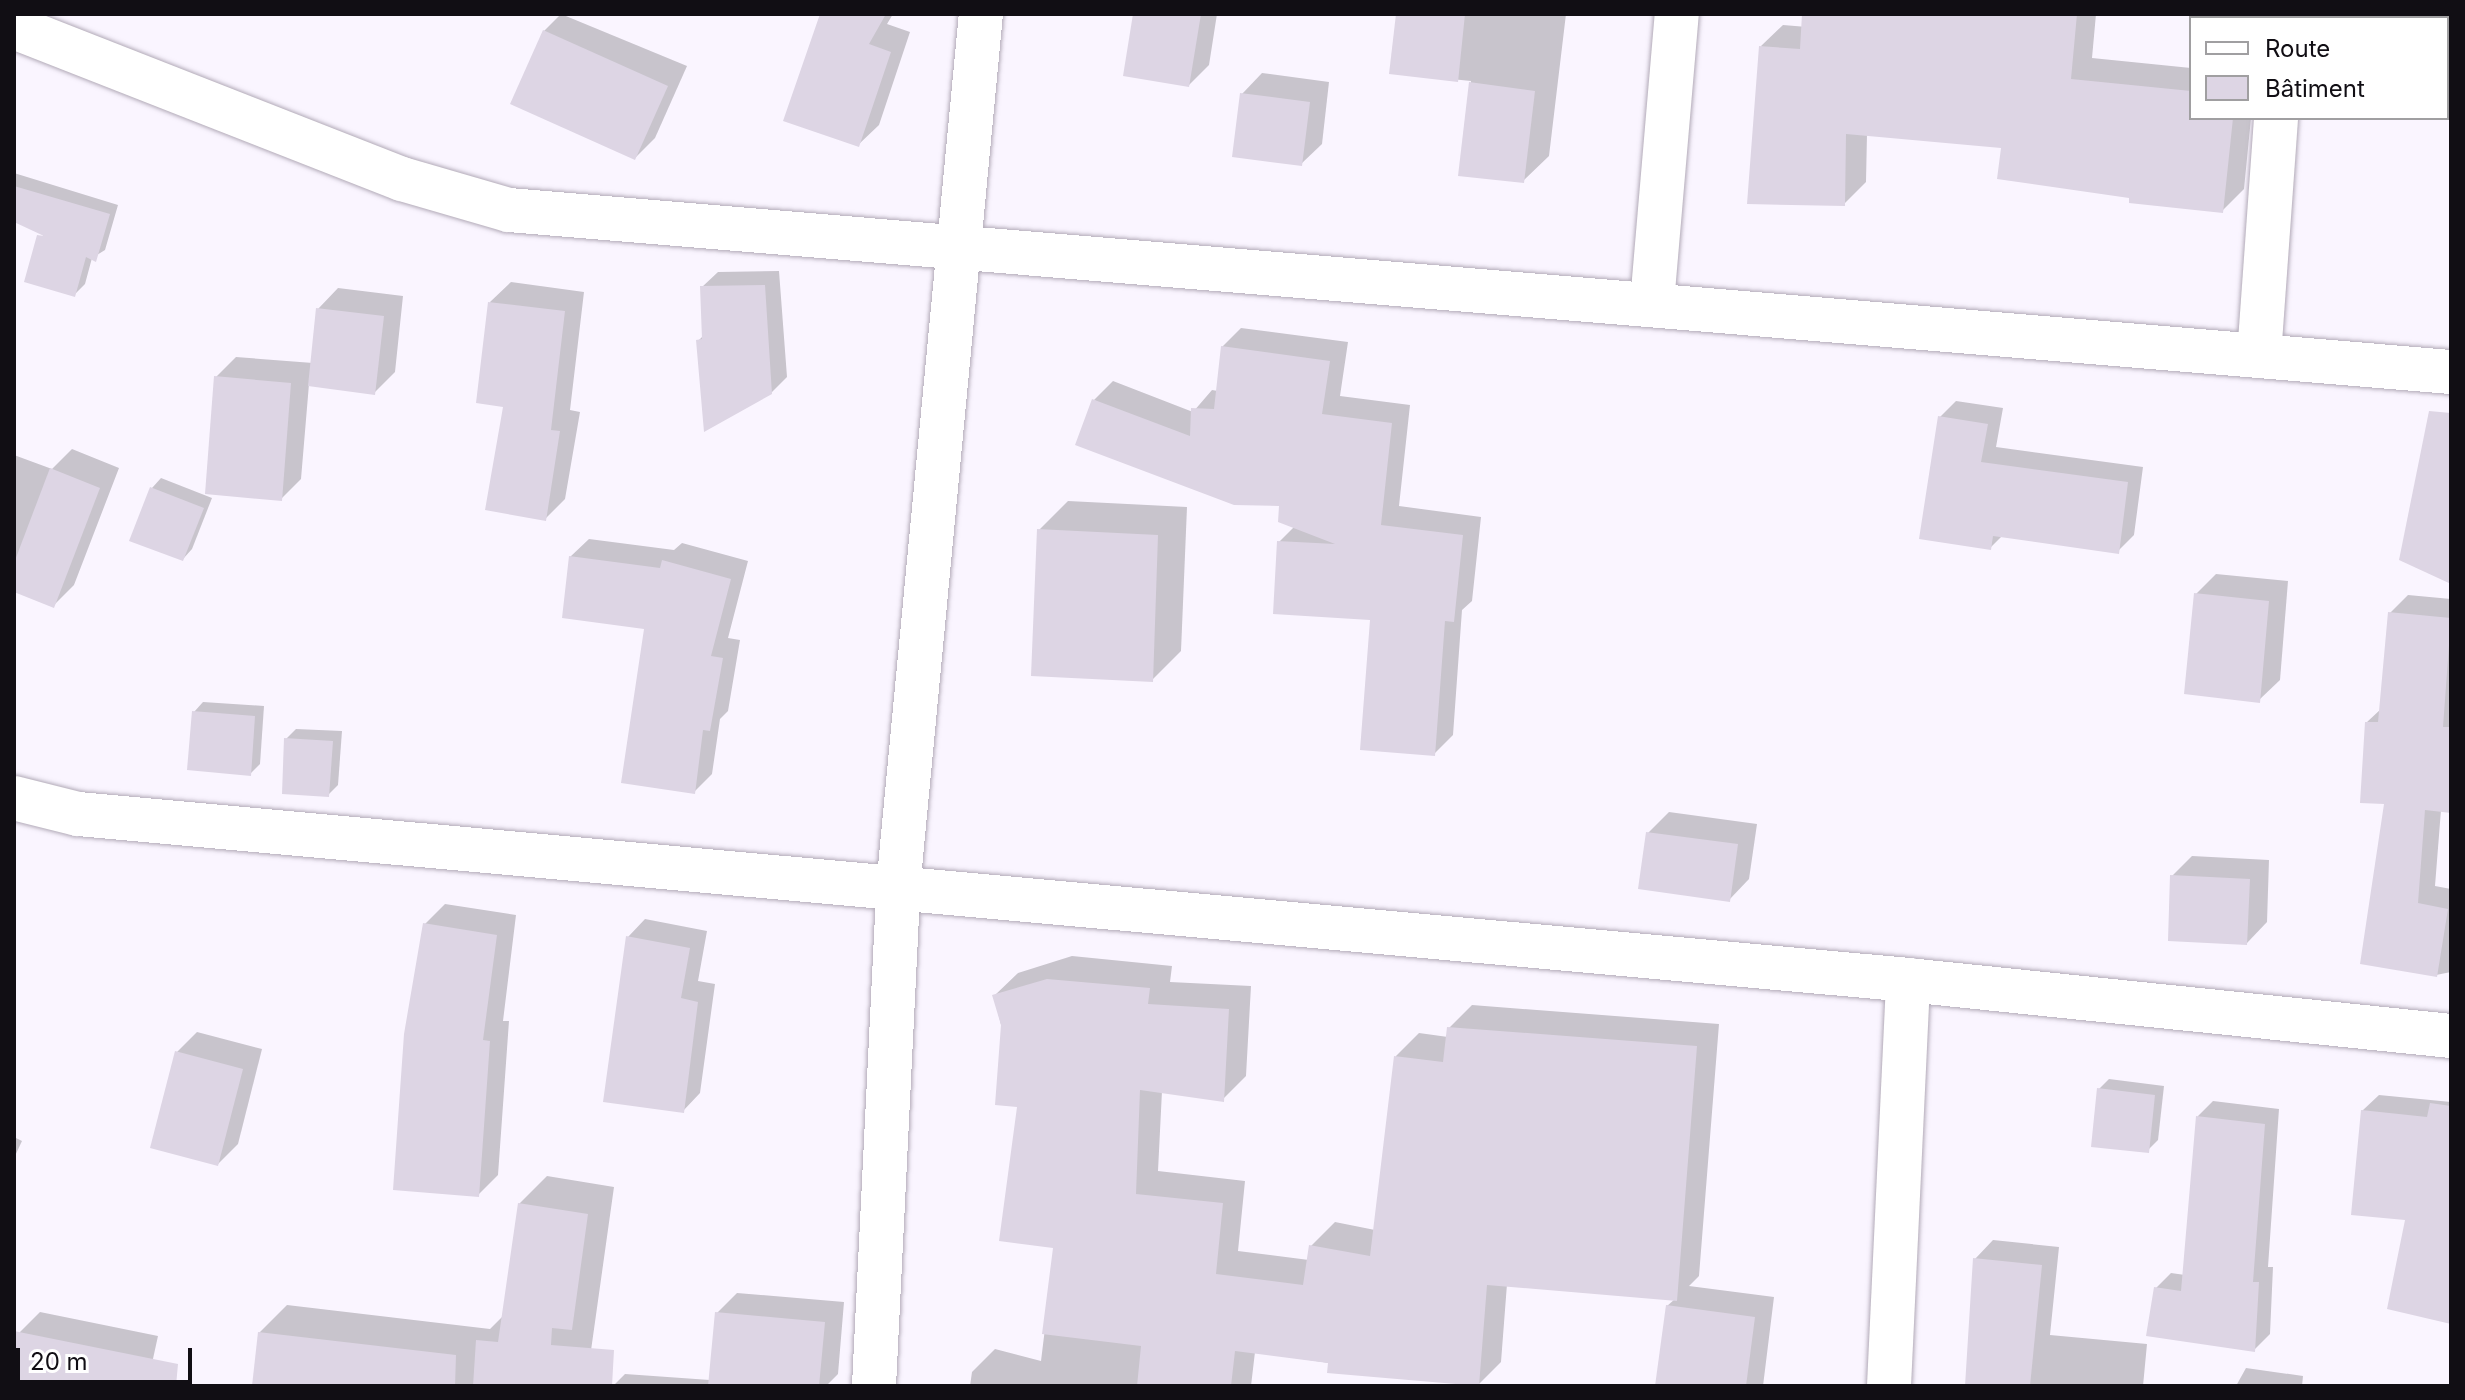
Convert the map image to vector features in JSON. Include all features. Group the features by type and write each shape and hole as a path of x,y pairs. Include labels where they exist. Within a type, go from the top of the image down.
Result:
{"street":[{"path":"874,1386 898,888 963,244 981,14"},
{"path":"1652,303 1677,14"},
{"path":"14,27 402,179 509,210 963,244 2451,372"},
{"path":"2259,356 2276,120"},
{"path":"14,798 78,814 1908,980 2451,1036"},
{"path":"1889,1386 1908,980"}],"building":[{"path":"820,14 886,14 869,44 891,52 859,147 783,121"},
{"path":"1133,14 1201,14 1189,87 1123,76"},
{"path":"1396,14 1465,14 1458,82 1389,74"},
{"path":"1802,14 2077,14 2071,79 2189,91 2189,120 2233,120 2223,213 2129,203 2129,198 1997,179 2001,148 1846,134 1845,206 1747,204 1759,46 1800,49"},
{"path":"543,30 668,86 635,160 510,104"},
{"path":"1469,82 1535,91 1524,183 1458,176"},
{"path":"1240,93 1310,102 1302,166 1232,157"},
{"path":"14,186 110,214 96,262 86,257 75,297 24,282 37,235 44,236 14,222"},
{"path":"765,285 772,394 704,432 696,340 702,339 700,286"},
{"path":"488,302 565,311 551,430 560,431 546,521 485,510 503,407 476,403"},
{"path":"316,308 384,316 375,395 308,386"},
{"path":"1221,346 1330,361 1322,414 1392,423 1381,525 1463,535 1454,622 1445,621 1435,756 1360,750 1370,620 1273,614 1277,541 1335,544 1278,522 1279,506 1234,505 1075,445 1092,399 1190,436 1191,408 1214,409"},
{"path":"214,376 291,383 282,501 205,494"},
{"path":"2429,411 2451,413 2451,584 2399,560"},
{"path":"1938,416 1988,424 1981,462 2128,482 2119,554 1993,536 1991,550 1919,539"},
{"path":"50,468 100,488 54,608 14,592 14,563"},
{"path":"150,487 204,508 183,561 129,541"},
{"path":"1037,529 1158,535 1153,682 1031,676"},
{"path":"569,556 660,568 662,560 731,579 711,656 723,658 710,731 703,730 695,794 621,783 644,629 562,618"},
{"path":"2194,593 2269,601 2260,703 2184,694"},
{"path":"2388,612 2451,618 2443,727 2451,727 2451,813 2425,810 2418,903 2448,909 2437,977 2360,964 2384,804 2360,803 2365,722 2378,722"},
{"path":"192,711 255,716 251,776 187,770"},
{"path":"284,738 333,741 329,797 282,794"},
{"path":"1646,832 1738,844 1730,902 1638,889"},
{"path":"2170,875 2250,879 2247,945 2168,941"},
{"path":"423,923 497,935 483,1040 490,1041 479,1197 393,1190 404,1034"},
{"path":"626,936 690,948 681,998 698,1002 684,1113 603,1102"},
{"path":"1047,979 1150,988 1148,1004 1229,1009 1224,1102 1140,1090 1136,1194 1223,1203 1216,1274 1303,1285 1309,1245 1370,1256 1394,1056 1443,1062 1447,1027 1697,1046 1677,1301 1487,1285 1479,1386 1327,1373 1328,1363 1235,1351 1231,1386 1137,1386 1141,1346 1042,1334 1053,1248 999,1241 1017,1107 995,1105 1001,1025 992,995"},
{"path":"175,1051 243,1069 218,1166 150,1148"},
{"path":"2097,1088 2155,1095 2149,1153 2091,1147"},
{"path":"2430,1103 2451,1106 2451,1324 2387,1309 2405,1220 2351,1215 2361,1110 2427,1117"},
{"path":"2196,1116 2265,1124 2253,1282 2259,1282 2255,1352 2146,1336 2154,1287 2181,1291"},
{"path":"518,1203 588,1214 572,1330 552,1328 551,1345 614,1350 612,1386 473,1386 476,1340 498,1342"},
{"path":"1973,1258 2042,1265 2030,1386 1965,1386"},
{"path":"1666,1305 1755,1317 1746,1386 1655,1386"},
{"path":"715,1312 825,1322 819,1386 708,1386"},
{"path":"14,1331 178,1364 176,1386 14,1386"},
{"path":"258,1332 456,1355 455,1386 252,1386"}]}
